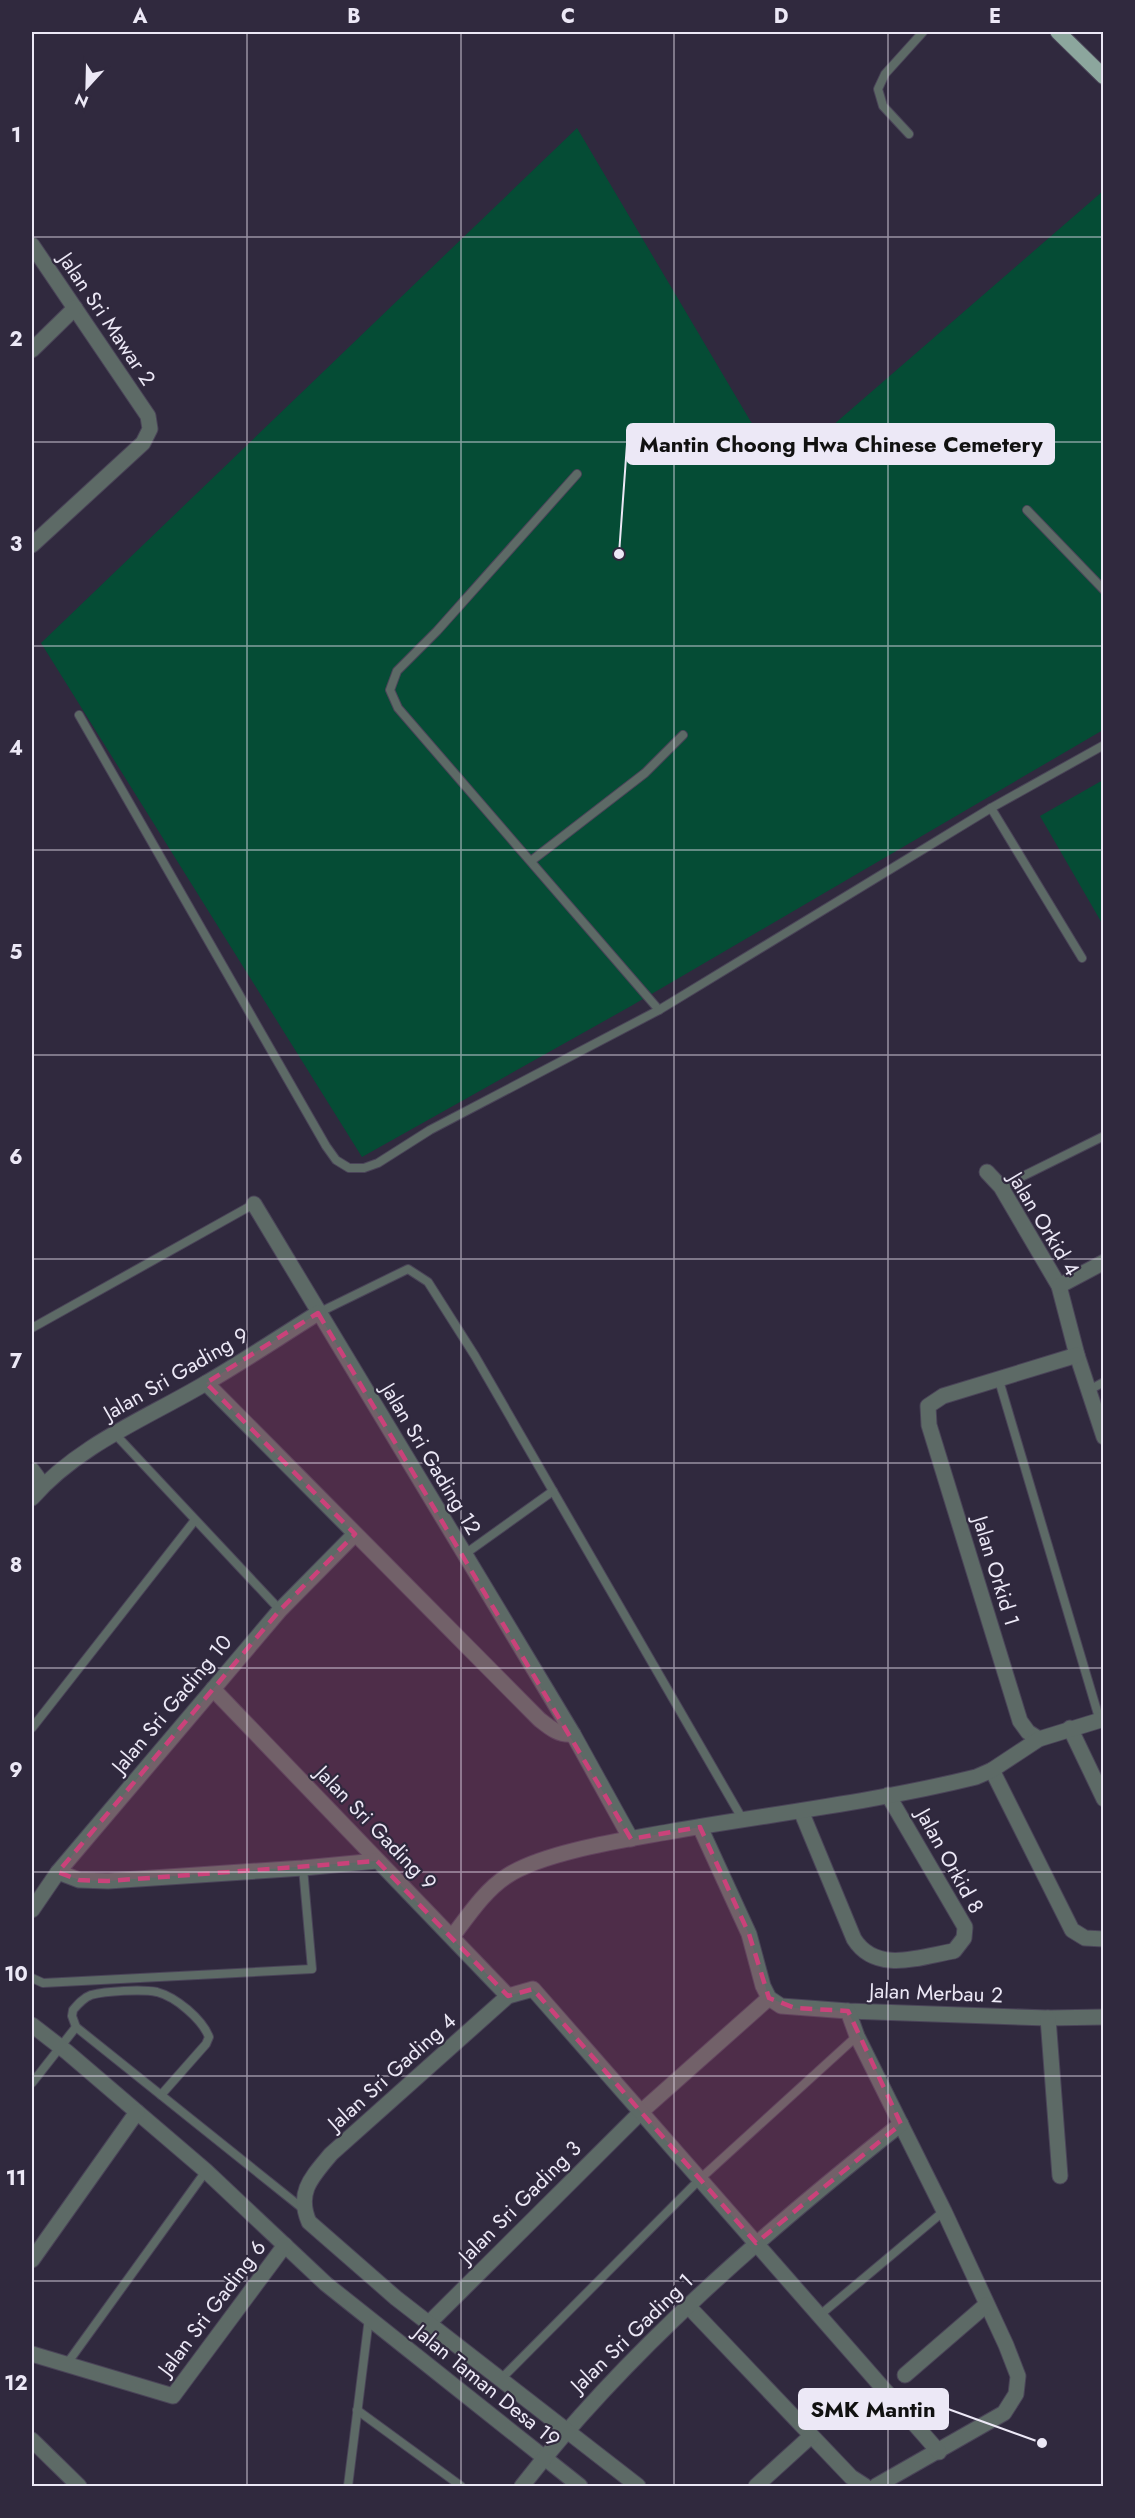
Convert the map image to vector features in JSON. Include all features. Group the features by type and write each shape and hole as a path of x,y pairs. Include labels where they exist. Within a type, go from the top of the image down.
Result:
{"main road":[{"path":"1058,32 1104,77"}],"street":[{"name":"Jalan Sri Mawar 2","path":"32,245 148,416 150,429 143,442 32,545"},
{"path":"32,350 75,308"},
{"name":"Jalan Orkid 4","path":"987,1172 1001,1187 1059,1286 1077,1355 1104,1437"},
{"name":"Jalan Sri Gading 12","path":"254,1204 573,1734 631,1839"},
{"path":"1059,1286 1104,1262"},
{"name":"Jalan Sri Gading 9","path":"32,1498 43,1485 68,1464 115,1434 206,1383 318,1312"},
{"path":"998,1377 1077,1355"},
{"name":"Jalan Orkid 1","path":"998,1377 943,1396 928,1406 929,1425 1020,1721 1028,1732 1039,1739"},
{"path":"206,1383 539,1719 552,1730 567,1735 573,1734"},
{"path":"32,1470 43,1485"},
{"name":"Jalan Sri Gading 10","path":"32,1910 58,1872 280,1610 356,1534"},
{"name":"Jalan Sri Gading 9","path":"213,1689 508,1996"},
{"path":"452,1936 472,1911 506,1876 549,1858 631,1839 801,1811 976,1777 992,1770 1039,1739 1102,1720"},
{"path":"1070,1728 1104,1799"},
{"path":"992,1770 1072,1930 1085,1938 1104,1939"},
{"name":"Jalan Orkid 8","path":"801,1811 854,1939 861,1950 871,1958 883,1960 904,1960 954,1951 964,1938 965,1927 888,1795"},
{"path":"700,1827 749,1934 762,1986 769,1998"},
{"path":"58,1872 79,1880 108,1881 377,1861"},
{"name":"Jalan Sri Gading 4","path":"302,2208 305,2191 312,2177 331,2154 508,1996 533,1989 642,2111"},
{"name":"Jalan Merbau 2","path":"769,1998 781,2006 795,2008 1048,2018 1104,2017"},
{"name":"Jalan Sri Gading 3","path":"429,2323 642,2111 769,1998"},
{"path":"848,2011 857,2036 944,2211 1018,2376 1016,2394 1004,2413 876,2487"},
{"path":"1048,2018 1060,2176"},
{"name":"Jalan Taman Desa 19","path":"32,2025 60,2046 206,2171 326,2284 580,2487"},
{"path":"642,2111 939,2452"},
{"path":"32,2260 137,2112"},
{"name":"Jalan Sri Gading 1","path":"522,2487 566,2431 689,2307 756,2243 901,2124"},
{"path":"302,2208 309,2222 360,2268 638,2487"},
{"name":"Jalan Sri Gading 6","path":"66,2366 173,2396 285,2245"},
{"path":"905,2375 986,2305"},
{"path":"689,2307 851,2477 865,2487"},
{"path":"32,2354 66,2366"},
{"path":"756,2487 812,2436"},
{"path":"32,2440 79,2487"}],"lane":[{"path":"909,134 882,106 878,89 885,74 923,32"},
{"path":"577,474 437,631 397,671 390,690 398,708 659,1010"},
{"path":"1027,510 1104,590"},
{"path":"79,716 326,1146 336,1160 349,1168 364,1168 378,1163 429,1130 659,1010 991,808 1104,745"},
{"path":"531,861 645,773 683,735"},
{"path":"991,808 1082,958"},
{"path":"1001,1187 1104,1136"},
{"path":"32,1328 254,1204"},
{"path":"318,1312 408,1269 428,1282 475,1356 742,1820"},
{"path":"998,1377 1102,1720"},
{"path":"1089,1390 1104,1382"},
{"path":"115,1434 280,1610"},
{"path":"465,1554 553,1491"},
{"path":"32,1728 195,1520"},
{"path":"32,1978 43,1983 312,1970 303,1868"},
{"path":"161,2095 206,2044 209,2037 205,2027 172,1999 142,1990 91,1995 72,2010 76,2027 302,2208"},
{"path":"32,2083 76,2027"},
{"path":"500,2380 700,2179 857,2036"},
{"path":"66,2366 206,2171"},
{"path":"820,2315 944,2211"},
{"path":"348,2487 369,2318"},
{"path":"357,2409 462,2487"}],"highlighted area":[{"path":"318,1313 631,1839 700,1827 749,1934 769,1998 795,2008 848,2011 901,2124 756,2243 533,1989 508,1996 377,1861 108,1881 79,1880 58,1872 280,1610 355,1534 206,1383"}],"green space":[{"path":"577,128 751,422 787,465 1103,191 1103,730 631,1006 362,1157 41,643"},
{"path":"1103,780 1103,925 1040,816"}],"place":[{"name":"Mantin Choong Hwa Chinese Cemetery","path":"619,554"},
{"name":"SMK Mantin","path":"1042,2443"}]}
